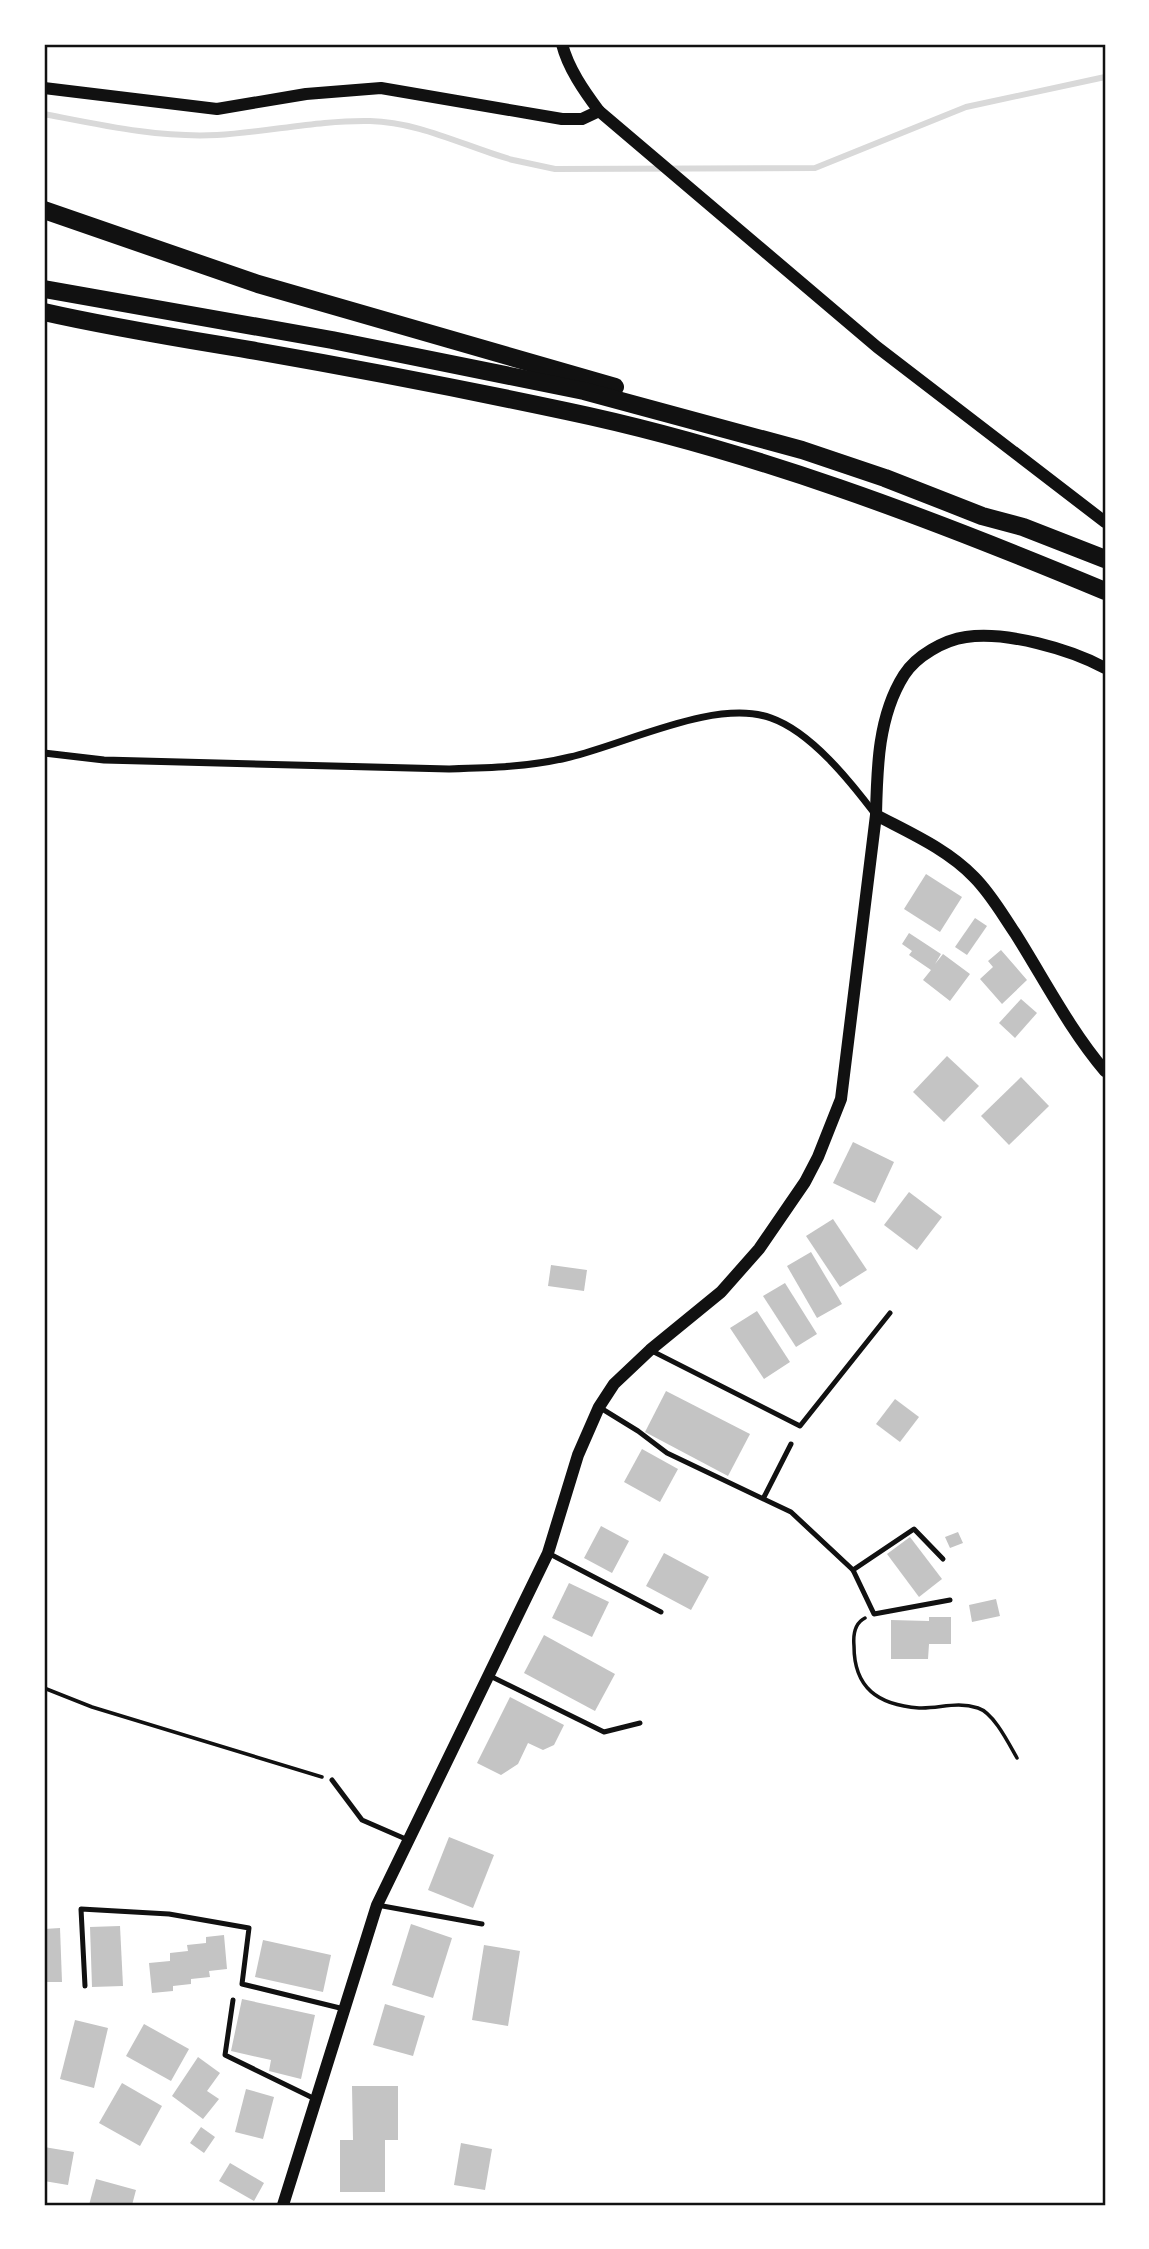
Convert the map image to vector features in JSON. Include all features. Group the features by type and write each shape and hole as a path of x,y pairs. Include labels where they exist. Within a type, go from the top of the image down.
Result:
{"highway":[{"path":"44,210 176,257 329,305 805,440 986,506 1023,527"},
{"path":"44,289 345,342 584,391 802,450 885,478 982,516 1023,527 1105,559"},
{"path":"44,312 366,370 566,411 674,438 831,485 1013,552 1105,591"}],"street":[{"path":"562,44 565,55 598,111 877,347 1105,522"},
{"path":"44,88 217,109 306,94 381,88 562,119 582,119 598,111"},
{"path":"283,2205 377,1905 548,1553 578,1455 599,1407 614,1384 650,1350 721,1292 760,1249 805,1182 818,1157 841,1099 876,815 877,769 886,712 905,673 930,650 965,637 1013,638 1084,657 1105,668"},
{"path":"44,753 104,760 218,764 449,769 495,767 553,761 717,714 744,712 771,718 814,746 876,815 954,859 974,877 993,900 1074,1030 1105,1072"}],"lane":[{"path":"650,1350 800,1426 890,1313"},
{"path":"599,1407 667,1453 791,1512 853,1570 874,1614 950,1600"},
{"path":"764,1497 791,1444"},
{"path":"853,1570 914,1529 943,1559"},
{"path":"548,1553 661,1612"},
{"path":"488,1675 604,1732 640,1723"},
{"path":"332,1780 362,1820 408,1840"},
{"path":"377,1905 482,1924"},
{"path":"85,1986 80,1909 169,1914 250,1928 242,1984 344,2009"},
{"path":"233,2000 225,2055 315,2099"}],"path":[{"path":"874,1614 860,1620 855,1630 853,1646 856,1667 863,1686 875,1696 894,1703 920,1708 951,1704 980,1709 997,1725 1017,1758"},
{"path":"44,1688 92,1707 332,1780"}],"building":[{"path":"926,874 962,897 940,932 904,909"},
{"path":"975,918 987,926 967,955 955,947"},
{"path":"909,933 941,954 935,964 943,954 970,974 950,1001 923,980 931,970 909,955 912,951 902,944"},
{"path":"1001,950 1027,980 1002,1004 980,979 993,967 988,961"},
{"path":"1021,999 1037,1013 1015,1038 999,1023"},
{"path":"947,1056 979,1086 944,1122 913,1092"},
{"path":"1021,1077 1049,1106 1009,1145 981,1116"},
{"path":"853,1142 894,1162 875,1203 833,1183"},
{"path":"909,1192 942,1217 917,1250 884,1225"},
{"path":"833,1219 867,1270 840,1287 806,1236"},
{"path":"811,1252 842,1304 817,1318 787,1266"},
{"path":"551,1265 587,1270 584,1291 548,1286"},
{"path":"785,1283 817,1334 796,1347 763,1296"},
{"path":"757,1311 790,1362 764,1379 730,1328"},
{"path":"666,1391 750,1434 728,1476 645,1432"},
{"path":"895,1399 919,1417 900,1442 876,1424"},
{"path":"642,1449 678,1469 660,1502 624,1482"},
{"path":"601,1526 629,1541 612,1573 584,1558"},
{"path":"958,1532 963,1543 950,1548 945,1537"},
{"path":"910,1537 942,1579 919,1597 887,1554"},
{"path":"664,1553 709,1577 691,1610 646,1586"},
{"path":"569,1583 609,1602 592,1637 552,1618"},
{"path":"996,1599 1000,1616 972,1622 969,1605"},
{"path":"929,1617 951,1617 951,1644 929,1644 928,1659 891,1659 891,1620 929,1621"},
{"path":"544,1635 615,1674 595,1711 524,1673"},
{"path":"510,1697 564,1725 554,1745 543,1750 528,1743 518,1764 501,1775 477,1763"},
{"path":"449,1837 494,1855 473,1908 428,1890"},
{"path":"411,1924 452,1938 433,1998 392,1985"},
{"path":"120,1926 123,1986 92,1987 90,1927"},
{"path":"60,1928 62,1982 44,1982 44,1929"},
{"path":"224,1935 227,1969 209,1971 210,1977 191,1979 191,1984 173,1986 173,1991 152,1993 149,1963 170,1961 170,1953 188,1951 187,1945 206,1943 206,1937"},
{"path":"263,1940 331,1955 323,1992 255,1977"},
{"path":"484,1945 520,1951 508,2026 472,2020"},
{"path":"242,1999 315,2015 301,2079 269,2071 271,2060 231,2051"},
{"path":"385,2004 425,2016 413,2056 373,2045"},
{"path":"75,2020 108,2028 94,2088 60,2079"},
{"path":"144,2024 189,2049 171,2081 126,2056"},
{"path":"198,2057 220,2073 207,2091 219,2099 203,2119 172,2096"},
{"path":"122,2083 162,2106 140,2146 99,2123"},
{"path":"352,2086 398,2086 398,2140 385,2140 385,2192 340,2192 340,2140 353,2140"},
{"path":"246,2089 274,2097 263,2139 235,2132"},
{"path":"201,2127 215,2137 204,2153 190,2143"},
{"path":"461,2143 492,2149 485,2190 454,2185"},
{"path":"44,2147 74,2152 68,2185 44,2181"},
{"path":"230,2163 264,2183 254,2201 219,2181"},
{"path":"96,2179 136,2190 132,2205 89,2205"}],"waterway":[{"path":"44,114 173,135 217,135 332,122 389,122 425,130 513,160 555,169 815,168 966,107 1105,77"}]}
